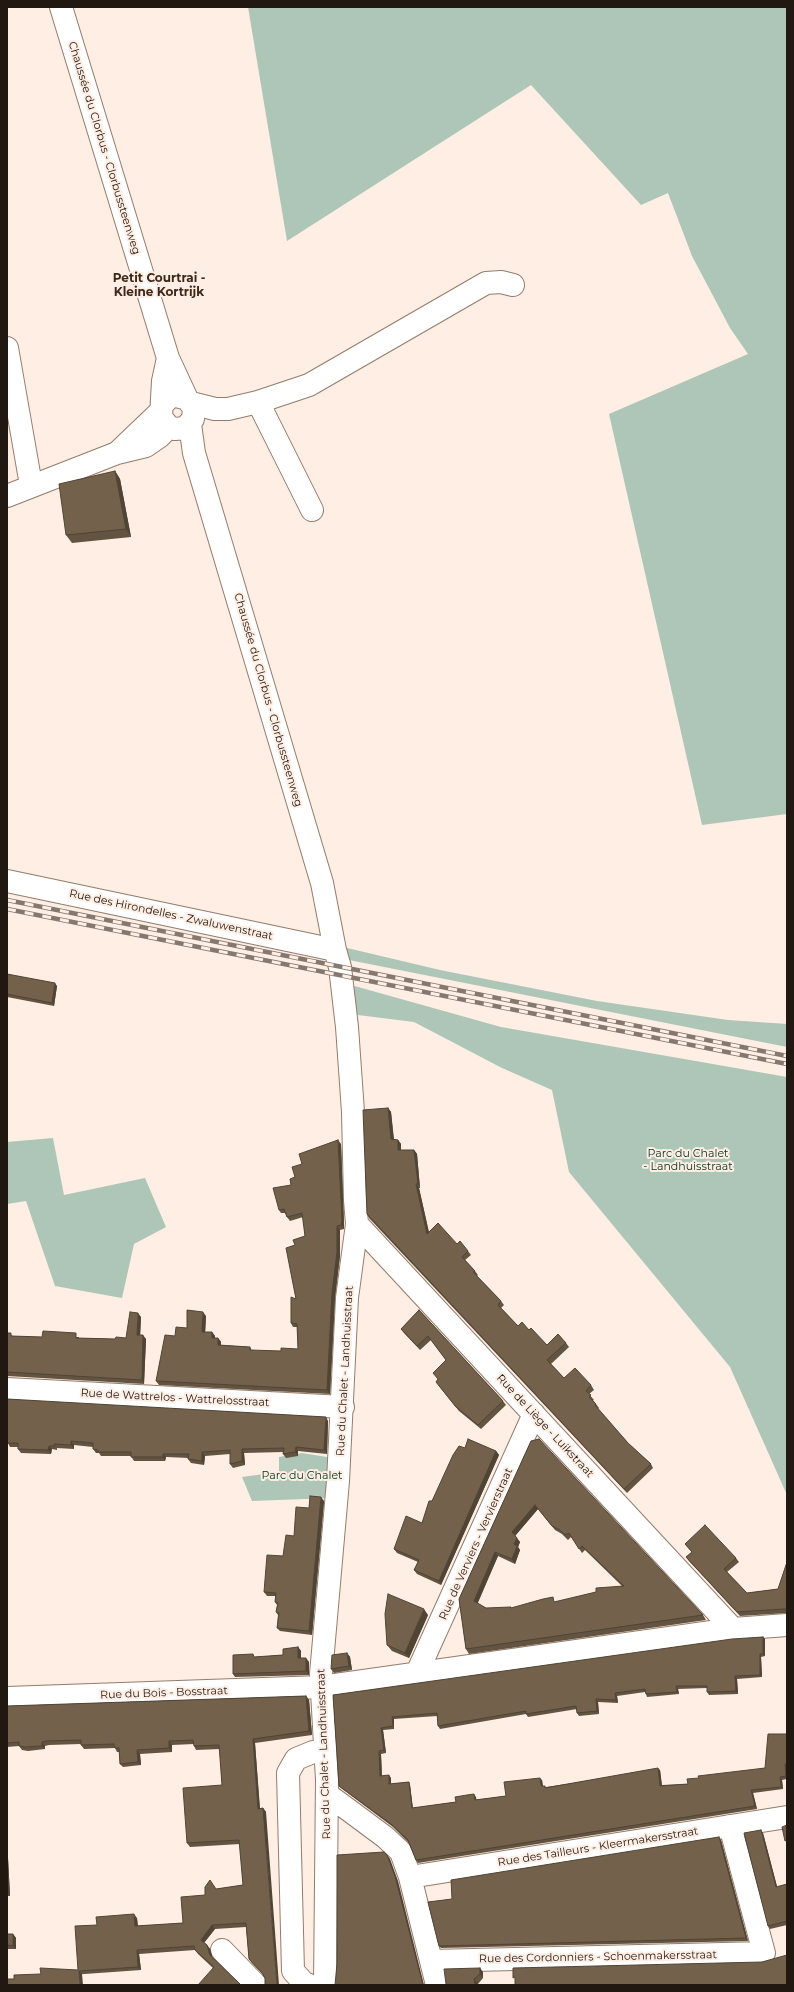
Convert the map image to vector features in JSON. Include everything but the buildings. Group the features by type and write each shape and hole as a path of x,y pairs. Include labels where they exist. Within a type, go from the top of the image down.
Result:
{"street":[{"name":"Chaussée du Clorbus - Clorbussteenweg","path":"61,7 168,358 179,415 194,453 322,882 335,950"},
{"path":"7,496 117,453 179,415 258,402 309,385 486,283 501,282 513,285"},
{"path":"7,348 31,486"},
{"path":"258,402 312,510"},
{"name":"Rue des Hirondelles - Zwaluwenstraat","path":"7,881 335,950"},
{"name":"Rue du Chalet - Landhuisstraat","path":"325,1985 327,1794 326,1752 321,1687 343,1407 348,1298 357,1224 354,1200 353,1112 347,1027 340,967 335,950"},
{"name":"Rue de Liège - Luikstraat","path":"357,1224 733,1629"},
{"name":"Rue de Wattrelos - Wattrelosstraat","path":"7,1389 343,1407"},
{"name":"Rue de Verviers - Vervierstraat","path":"417,1673 534,1414"},
{"name":"Rue du Bois - Bosstraat","path":"7,1698 321,1687 733,1629 787,1625"},
{"path":"309,1985 304,1983 293,1971 288,1772 296,1759 313,1752 326,1752"},
{"path":"327,1794 385,1837 400,1852 410,1877 437,1985"},
{"name":"Rue des Tailleurs - Kleermakersstraat","path":"410,1877 787,1817"},
{"name":"Rue des Cordonniers - Schoenmakersstraat","path":"432,1961 764,1953 730,1826"},
{"path":"222,1950 256,1985"}],"green space":[{"path":"248,7 787,7 787,814 702,825 609,414 748,354 730,328 692,256 668,193 641,205 531,85 287,241"},
{"path":"343,947 440,970 597,1001 728,1020 787,1024 787,1047 344,959"},
{"name":"Parc du Chalet - Landhuisstraat","path":"351,985 501,1027 787,1077 787,1495 730,1367 569,1172 552,1090 502,1068 414,1022 350,1014"},
{"path":"53,1138 64,1195 145,1178 166,1227 134,1244 122,1298 55,1286 26,1201 7,1204 7,1142"},
{"name":"Parc du Chalet","path":"302,1453 333,1458 331,1498 252,1501 242,1477 279,1472 279,1457"}],"railway":[{"path":"7,900 787,1056"},
{"path":"7,909 787,1064"}],"district":[{"name":"Petit Courtrai - Kleine Kortrijk","path":"159,285"}]}
